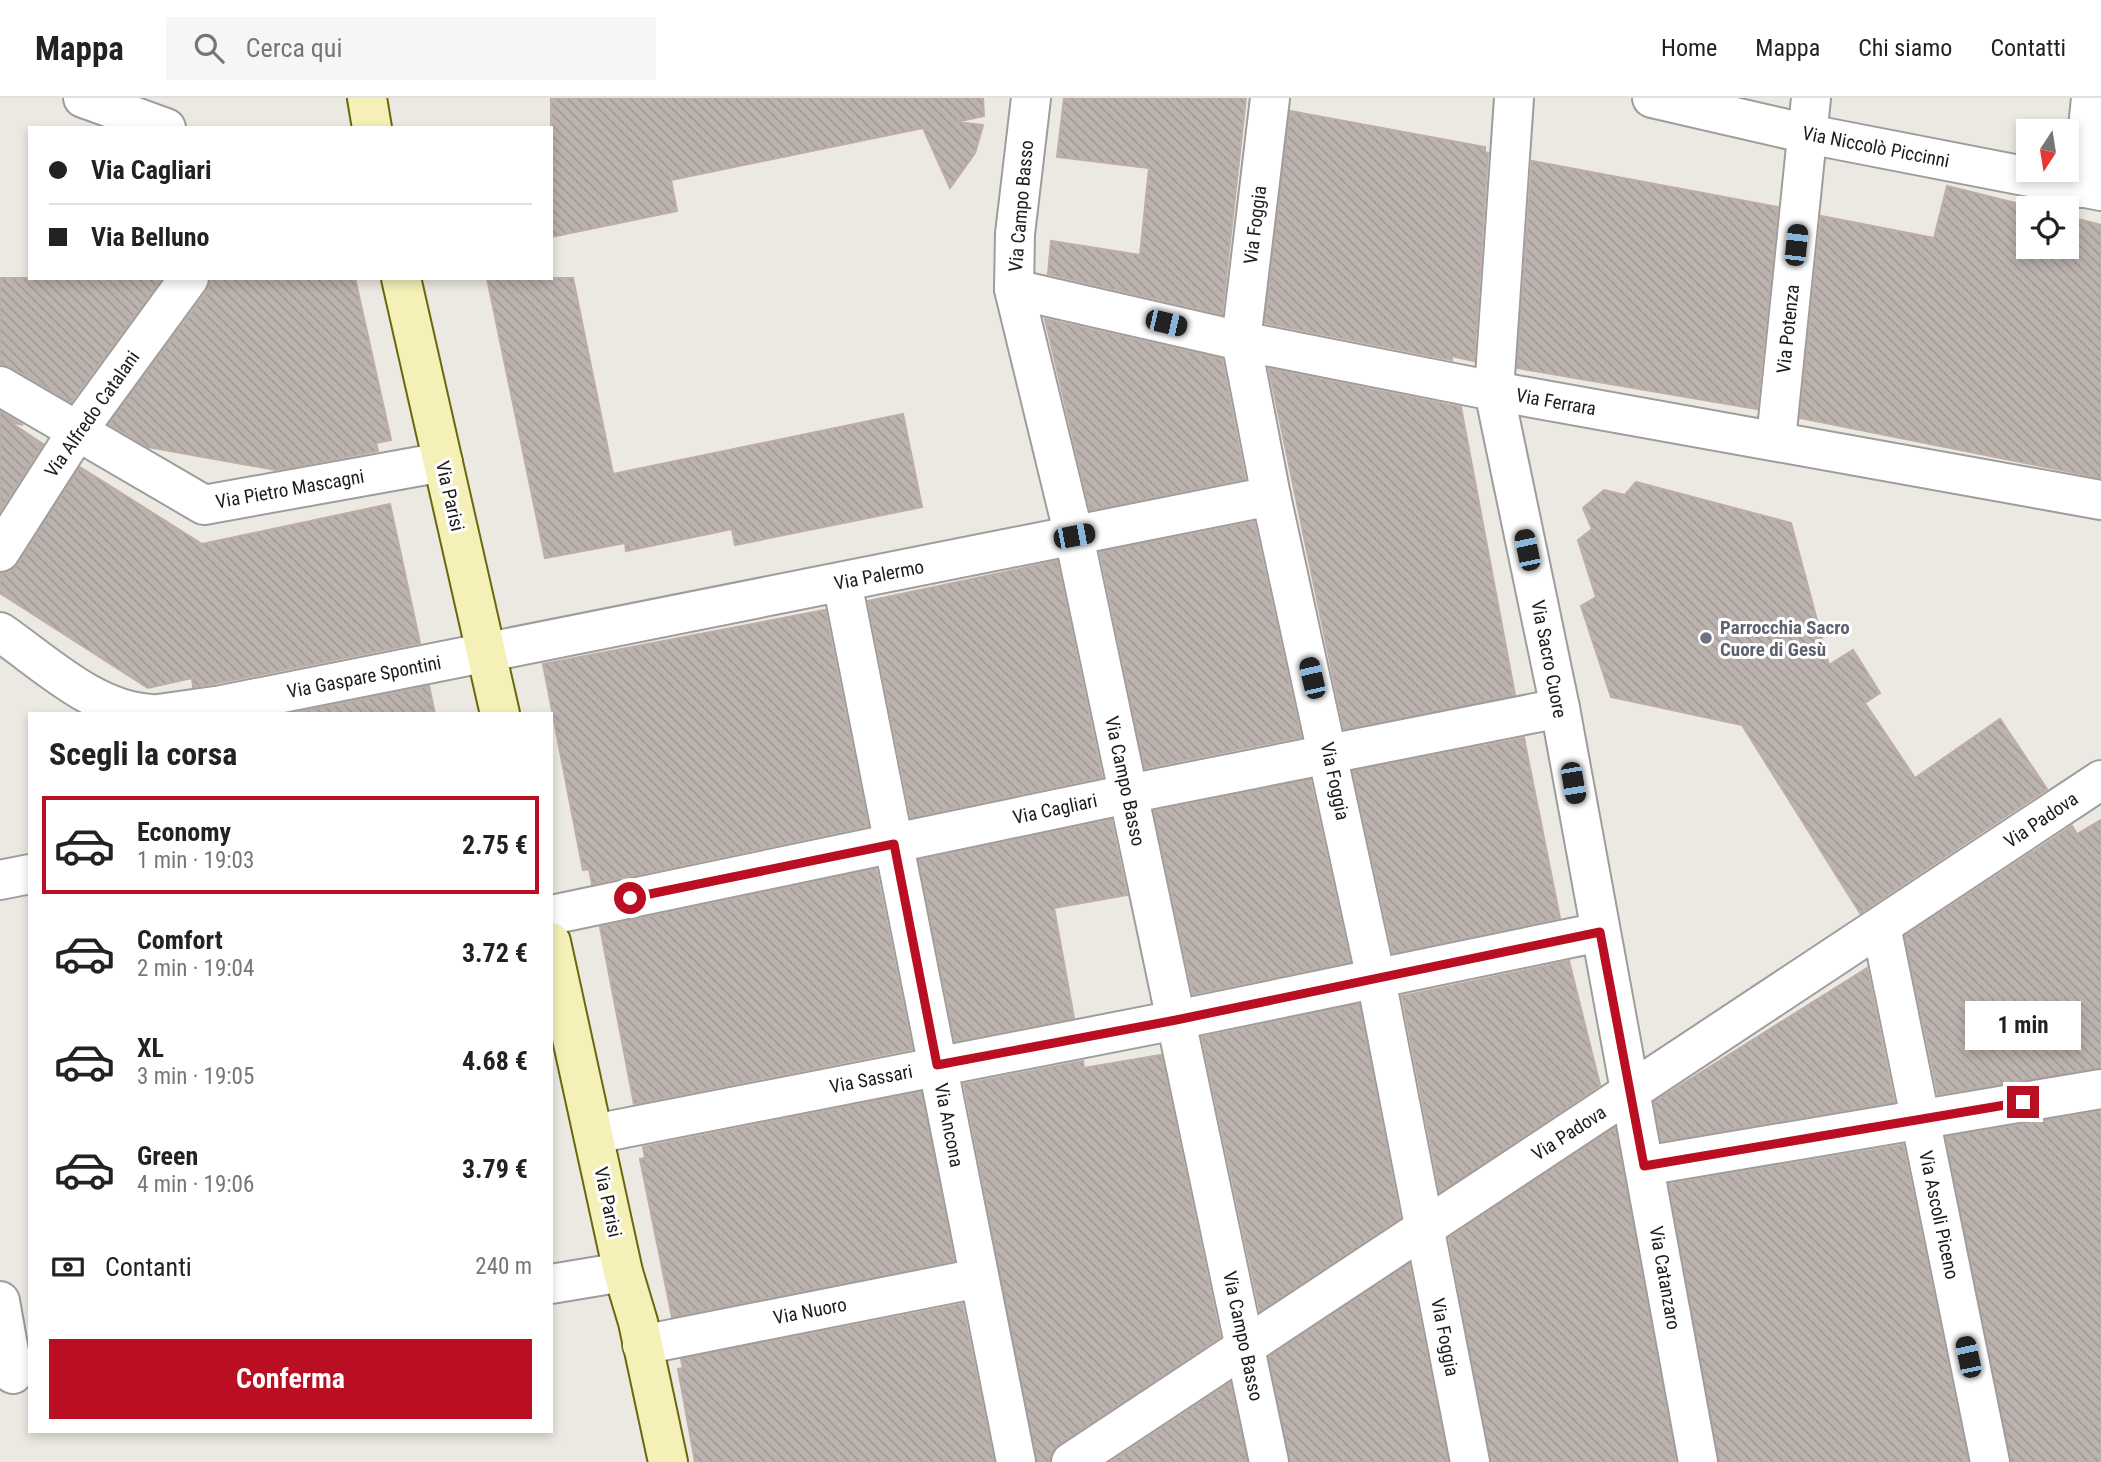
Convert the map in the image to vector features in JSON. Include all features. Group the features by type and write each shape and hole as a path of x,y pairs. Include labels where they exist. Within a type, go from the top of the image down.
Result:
{"street":[{"path":"83,98 160,126"},
{"path":"367,98 372,126"},
{"name":"Via Campo Basso","path":"1031,98 1015,234 1014,289 1074,536 1269,1462"},
{"name":"Via Foggia","path":"1270,98 1241,341 1271,496 1330,755 1376,979 1470,1462"},
{"name":"Via Sacro Cuore","path":"1514,98 1494,391 1560,708 1632,1093"},
{"name":"Via Niccolò Piccinni","path":"1652,98 1809,116 2092,189"},
{"path":"2091,98 2092,189"},
{"name":"Via Potenza","path":"1776,440 1809,116"},
{"name":"Via Alfredo Catalani","path":"0,552 78,430 188,280"},
{"name":"Via Parisi","path":"401,280 500,712"},
{"name":"Via Ferrara","path":"1014,289 1241,341 1494,391 2101,500"},
{"name":"Via Pietro Mascagni","path":"0,386 204,505 443,462"},
{"name":"Via Palermo","path":"486,653 1271,496"},
{"name":"Via Ancona","path":"842,582 1016,1462"},
{"path":"0,632 103,703 128,712"},
{"name":"Via Gaspare Spontini","path":"172,712 222,705 486,653"},
{"name":"Via Cagliari","path":"553,915 1128,794 1560,708"},
{"name":"Via Padova","path":"1071,1462 2101,780"},
{"path":"0,880 28,874"},
{"name":"Via Ascoli Piceno","path":"1881,926 1990,1462"},
{"name":"Via Sassari","path":"594,1134 1176,1020 1600,932"},
{"name":"Via Parisi","path":"553,951 623,1272 668,1462"},
{"path":"1644,1166 2101,1089"},
{"name":"Via Catanzaro","path":"1632,1093 1698,1462"},
{"path":"553,1284 623,1272"},
{"name":"Via Nuoro","path":"642,1345 979,1278"},
{"path":"0,1301 14,1374"}],"building":[{"path":"551,98 983,98 984,116 956,122 983,125 975,153 950,188 923,128 671,180 677,211 553,237"},
{"path":"1064,98 1246,98 1222,314 1048,274 1051,241 1140,255 1149,168 1057,157"},
{"path":"1290,111 1485,147 1485,152 1488,153 1474,361 1451,356 1452,360 1265,323"},
{"path":"1532,161 1778,207 1757,409 1517,368"},
{"path":"1947,186 2016,203 2016,259 2079,259 2079,219 2101,225 2101,478 1800,418 1821,216 1934,238"},
{"path":"0,278 161,280 71,402 11,367 0,364"},
{"path":"573,278 613,474 903,414 922,507 735,545 732,529 626,551 625,543 545,558 487,280"},
{"path":"210,280 355,280 391,440 376,443 378,451 276,470 148,447 109,424 207,291"},
{"path":"1045,319 1222,359 1245,479 1090,510"},
{"path":"1269,369 1461,407 1515,695 1344,729"},
{"path":"0,411 23,425 10,422 43,444 0,511"},
{"path":"80,467 202,544 390,504 420,643 218,683 193,687 192,678 148,688 0,593 0,574 11,571 18,564"},
{"path":"1636,482 1791,523 1829,665 1853,650 1880,693 1865,703 1915,778 2000,719 2047,789 1860,913 1742,725 1611,697 1581,606 1596,597 1578,540 1592,529 1583,508 1604,490 1625,495"},
{"path":"1254,522 1301,737 1145,768 1100,552"},
{"path":"1057,561 1102,777 911,817 868,601"},
{"path":"825,610 868,826 592,884 589,869 583,870 543,664"},
{"path":"429,686 435,712 299,712"},
{"path":"1524,738 1560,918 1393,953 1353,771"},
{"path":"1310,780 1350,962 1193,994 1154,811"},
{"path":"1111,820 1127,895 1054,908 1074,1018 955,1041 919,860"},
{"path":"2101,820 2101,1068 1938,1094 1905,936 2072,826 2077,834"},
{"path":"876,869 912,1049 634,1104 600,927"},
{"path":"1569,961 1600,1085 1440,1192 1402,996"},
{"path":"1867,968 1894,1102 1661,1141 1654,1102"},
{"path":"1359,1004 1400,1218 1260,1311 1202,1037"},
{"path":"1161,1055 1220,1337 1059,1444 1052,1452 1049,1462 1037,1462 964,1084 1083,1061 1084,1068"},
{"path":"921,1092 954,1261 672,1317 640,1159 645,1158 643,1147"},
{"path":"2101,1111 2101,1462 2011,1462 1946,1137"},
{"path":"1615,1128 1676,1462 1491,1462 1449,1238"},
{"path":"1903,1145 1968,1462 1719,1462 1669,1184"},
{"path":"1409,1264 1448,1462 1290,1462 1269,1357"},
{"path":"962,1304 994,1462 695,1462 678,1369 683,1368 681,1359"},
{"path":"1230,1383 1247,1462 1111,1462"}],"place":[{"name":"Parrocchia Sacro Cuore di Gesù","path":"1706,638"}],"route":[{"path":"630,898 894,844 937,1065 1176,1020 1600,932 1644,1166 2023,1102"}]}
